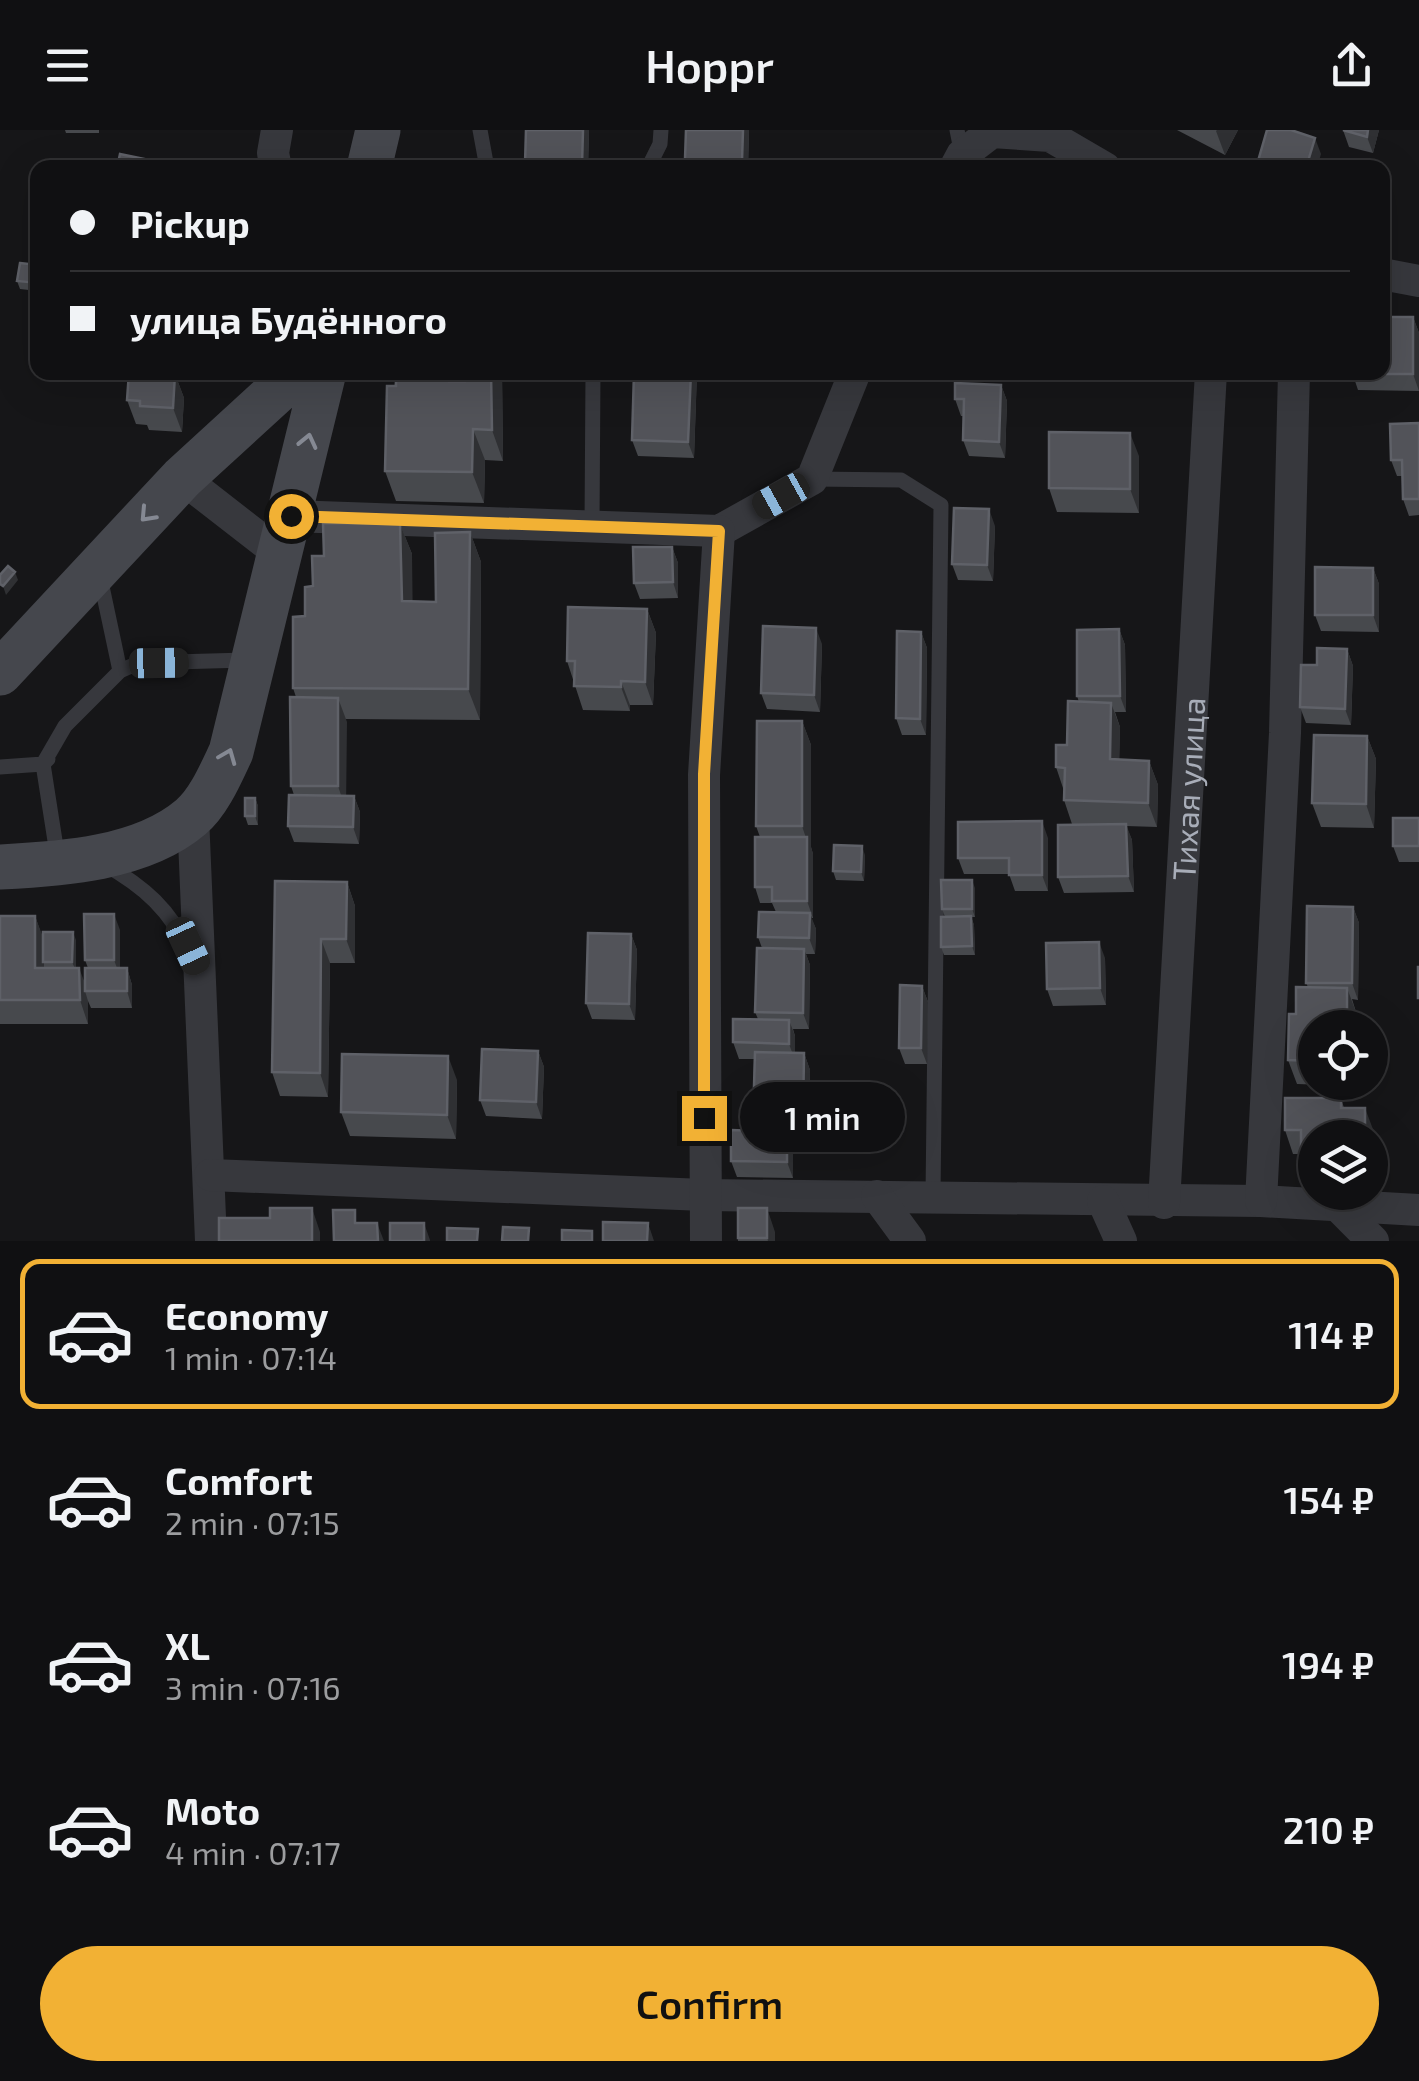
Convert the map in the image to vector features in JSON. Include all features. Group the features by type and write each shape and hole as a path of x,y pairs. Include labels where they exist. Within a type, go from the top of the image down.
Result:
{"main road":[{"path":"371,160 378,130"},
{"path":"0,673 182,478 284,380"},
{"path":"0,867 75,861 156,838 193,816 231,752 322,380"}],"street":[{"path":"274,160 277,130"},
{"path":"958,151 992,132 1050,136 1091,160"},
{"path":"1390,276 1419,281"},
{"path":"182,478 286,536 592,526 719,531 812,479 852,380"},
{"name":"Тихая улица","path":"1164,1202 1211,380"},
{"path":"1261,1201 1284,752 1294,380"},
{"path":"706,1241 704,774 719,531"},
{"path":"193,816 211,1241"},
{"path":"210,1175 704,1195 1261,1201 1298,1205"},
{"path":"877,1196 910,1241"},
{"path":"1102,1201 1121,1241"},
{"path":"1342,1210 1373,1241"},
{"path":"1388,1210 1419,1210"}],"lane":[{"path":"480,130 486,160"},
{"path":"652,160 660,144 661,130"},
{"path":"592,526 593,380"},
{"path":"812,479 902,480 941,505 933,1196"},
{"path":"98,568 120,671"},
{"path":"200,974 174,919 140,884 75,861 43,764 65,726 120,671 138,663 254,660"},
{"path":"0,767 43,764"}],"building":[{"path":"526,130 583,130 582,160 525,160"},
{"path":"686,130 743,130 742,160 685,159"},
{"path":"1267,130 1291,130 1315,138 1308,160 1258,160"},
{"path":"1343,130 1368,130 1367,137"},
{"path":"120,154 149,160 119,160"},
{"path":"20,263 30,264 30,282 17,281"},
{"path":"1390,317 1413,317 1413,374 1390,374"},
{"path":"128,380 175,380 173,408 140,406 140,401 127,400"},
{"path":"396,380 491,380 492,430 473,429 472,472 385,471 387,386 396,386"},
{"path":"634,380 691,380 688,442 632,440"},
{"path":"955,383 1001,385 999,442 963,440 964,399 955,399"},
{"path":"1419,423 1419,499 1403,499 1402,460 1391,460 1390,424"},
{"path":"1049,432 1130,433 1130,489 1049,488"},
{"path":"954,508 989,509 987,565 952,564"},
{"path":"323,523 400,524 402,601 436,602 435,533 470,532 468,689 293,688 293,617 305,616 305,587 313,586 312,556 324,556"},
{"path":"633,547 672,547 673,582 634,583"},
{"path":"8,566 15,572 3,586 0,575"},
{"path":"1315,567 1373,568 1373,615 1315,615"},
{"path":"568,607 647,609 645,682 621,681 621,687 574,686 575,661 567,661"},
{"path":"763,626 816,628 814,695 761,693"},
{"path":"1119,629 1120,696 1077,696 1077,630"},
{"path":"897,631 921,632 920,719 896,718"},
{"path":"1317,648 1347,649 1345,709 1300,707 1301,665 1317,665"},
{"path":"290,697 338,698 338,786 291,786"},
{"path":"1068,701 1111,703 1110,759 1149,761 1148,803 1064,800 1065,768 1056,767 1056,745 1067,745"},
{"path":"757,721 802,721 802,826 756,826"},
{"path":"1314,735 1367,736 1366,804 1312,803"},
{"path":"289,795 354,796 353,827 288,826"},
{"path":"245,798 255,798 255,816 245,816"},
{"path":"1393,818 1419,818 1419,846 1393,846"},
{"path":"1042,821 1042,875 1009,875 1009,858 958,858 958,822"},
{"path":"1126,824 1128,876 1058,877 1058,825"},
{"path":"755,837 807,837 807,901 772,901 772,887 755,887"},
{"path":"834,845 862,846 861,872 833,871"},
{"path":"941,880 972,880 972,909 942,909"},
{"path":"275,881 347,882 346,939 321,939 320,1073 272,1072"},
{"path":"1307,906 1353,907 1352,983 1306,983"},
{"path":"759,912 810,913 809,938 758,937"},
{"path":"84,914 114,914 114,960 85,960"},
{"path":"0,916 35,916 35,968 79,968 80,1000 0,1000"},
{"path":"971,916 972,946 941,947 941,917"},
{"path":"43,932 73,932 72,962 43,962"},
{"path":"588,933 631,934 629,1004 586,1003"},
{"path":"1099,942 1100,988 1047,989 1046,943"},
{"path":"757,948 804,949 803,1013 755,1012"},
{"path":"85,968 127,968 127,991 85,991"},
{"path":"900,985 922,986 921,1048 899,1048"},
{"path":"1296,987 1347,988 1347,1010 1298,1010 1298,1060 1288,1060 1289,1014 1296,1014"},
{"path":"733,1019 789,1020 789,1044 733,1042"},
{"path":"482,1049 538,1051 536,1102 480,1100"},
{"path":"755,1052 804,1053 803,1122 753,1121"},
{"path":"342,1054 448,1056 447,1115 341,1112"},
{"path":"842,1098 856,1098 857,1130 843,1130"},
{"path":"1285,1098 1341,1100 1341,1108 1365,1108 1365,1120 1298,1120 1298,1130 1285,1130"},
{"path":"731,1130 787,1132 787,1162 731,1161"},
{"path":"270,1208 312,1208 312,1241 219,1241 219,1218 270,1218"},
{"path":"738,1208 767,1208 767,1238 738,1238"},
{"path":"333,1210 355,1210 355,1223 377,1223 378,1241 334,1241"},
{"path":"603,1222 648,1223 647,1241 603,1241"},
{"path":"390,1223 424,1223 424,1241 390,1241"},
{"path":"503,1227 529,1228 528,1241 502,1241"},
{"path":"447,1228 478,1229 477,1241 447,1241"},
{"path":"562,1230 592,1231 592,1241 562,1241"}],"route":[{"path":"291,516 498,520 719,531 704,774 704,1118"}]}
